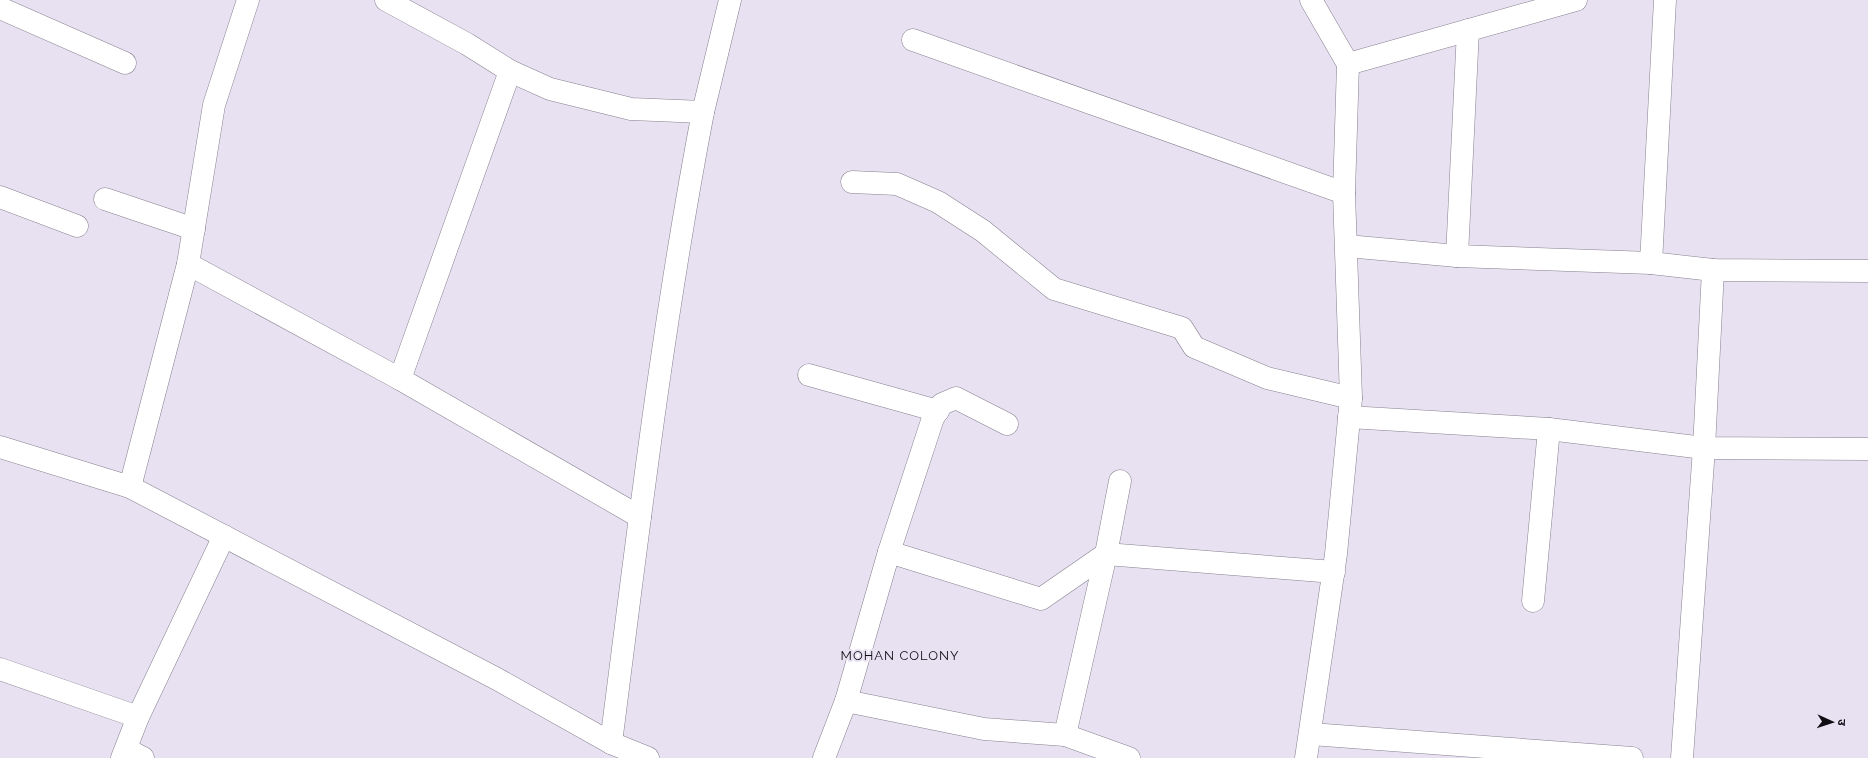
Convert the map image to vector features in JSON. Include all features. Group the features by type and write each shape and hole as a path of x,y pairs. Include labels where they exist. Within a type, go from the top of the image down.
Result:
{"street":[{"path":"130,487 188,264 214,105 248,0"},
{"path":"386,0 467,44 510,72 550,89 631,110 703,112"},
{"path":"611,742 640,517 681,227 703,112 730,0"},
{"path":"1306,758 1334,572 1350,408 1347,246 1344,193 1348,64 1311,0"},
{"path":"1348,64 1576,0"},
{"path":"1651,263 1665,0"},
{"path":"0,8 125,63"},
{"path":"1457,256 1468,30"},
{"path":"913,40 1344,193"},
{"path":"400,380 510,72"},
{"path":"852,182 897,184 938,202 983,231 1054,289 1182,328 1194,347 1267,378 1350,408 1549,429 1704,448 1868,449"},
{"path":"0,197 77,226"},
{"path":"104,199 194,228"},
{"path":"1347,246 1457,256 1651,263 1713,270 1868,271"},
{"path":"188,264 400,380 640,517"},
{"path":"1682,758 1704,448 1713,270"},
{"path":"809,376 938,411"},
{"path":"824,758 846,701 888,552 933,418 942,404 956,398 1007,424"},
{"path":"1533,601 1549,429"},
{"path":"0,447 130,487 497,680 611,742 648,758"},
{"path":"1065,735 1106,554 1120,481"},
{"path":"130,755 138,717 224,536"},
{"path":"888,552 1041,599 1106,554 1334,572"},
{"path":"0,669 138,717"},
{"path":"846,701 984,729 1065,735 1130,758"},
{"path":"1310,734 1632,758"}],"district":[{"name":"MOHAN COLONY","path":"900,655"}]}
